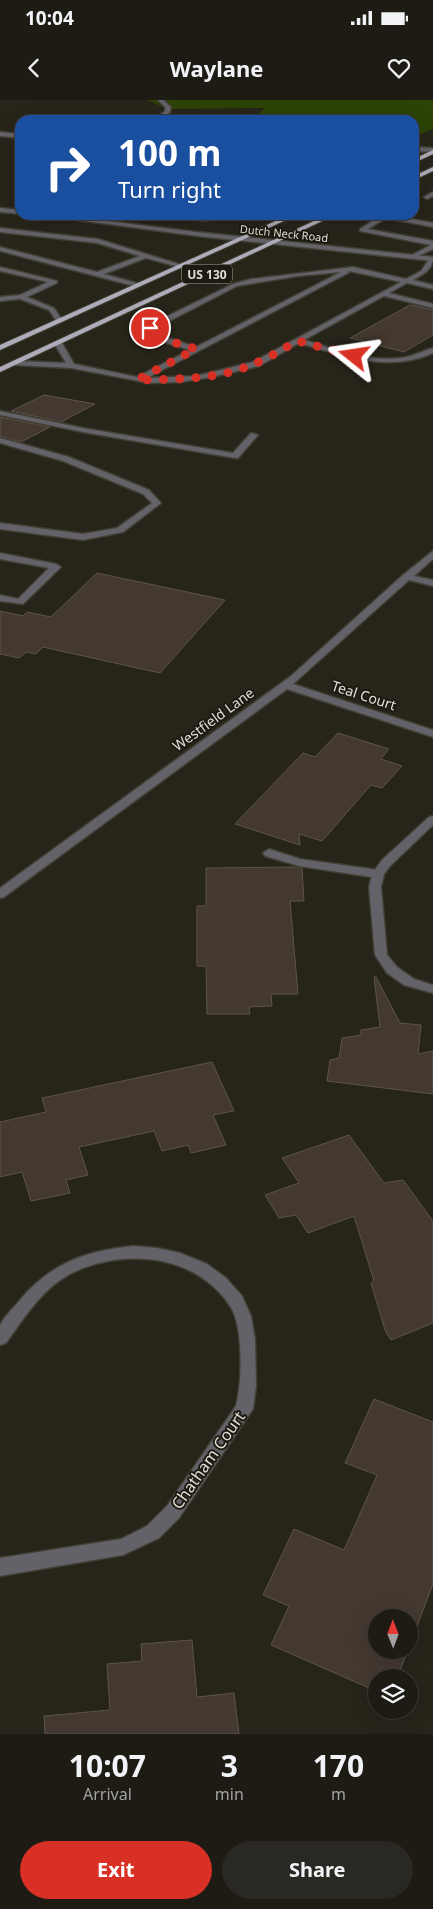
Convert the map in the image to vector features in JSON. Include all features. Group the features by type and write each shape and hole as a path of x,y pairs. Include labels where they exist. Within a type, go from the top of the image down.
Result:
{"highway":[{"path":"419,158 433,151"},
{"path":"419,176 433,169"},
{"name":"US 130","path":"0,348 242,239 277,220"},
{"name":"US 130","path":"0,370 322,220"}],"street":[{"path":"160,100 168,107 168,111 164,115"},
{"path":"0,134 15,136"},
{"path":"419,150 433,151"},
{"path":"433,194 427,197 433,200"},
{"path":"0,210 15,212"},
{"name":"Dutch Neck Road","path":"85,220 432,259"},
{"path":"377,220 362,230 433,244"},
{"path":"405,220 433,225"},
{"path":"0,230 98,241 182,266"},
{"path":"1,239 25,232"},
{"path":"412,256 433,244"},
{"path":"0,249 138,285"},
{"path":"96,275 146,256"},
{"path":"15,364 71,366 137,380 186,379 232,372 256,364 408,281 423,272 432,259"},
{"path":"0,269 55,282 21,297 0,299"},
{"path":"137,380 353,269"},
{"path":"196,349 156,337 150,328 234,286 251,280 353,269 433,286"},
{"path":"383,294 433,306"},
{"path":"21,297 52,309 59,321"},
{"path":"298,341 372,361 400,362 420,358 433,350"},
{"path":"58,344 71,366"},
{"path":"0,413 136,440 235,456 254,435"},
{"path":"0,440 66,459 146,492 157,503 120,530 83,537 0,526"},
{"name":"Westfield Lane","path":"0,894 286,685 433,554"},
{"path":"0,556 56,567 20,602 0,598"},
{"path":"406,577 433,583"},
{"name":"Teal Court","path":"286,685 433,734"},
{"path":"433,819 386,863 378,874 375,887 381,955 392,970 409,982 433,989"},
{"path":"269,853 299,862 378,874"},
{"name":"Chatham Court","path":"0,1338 39,1290 64,1270 92,1258 121,1252 156,1253 189,1262 215,1278 236,1301 247,1328 248,1396 244,1409 173,1512 153,1532 123,1547 0,1567"}],"green space":[{"path":"147,100 433,100 433,129 419,135 419,115 257,115 265,108 168,109"}],"building":[{"path":"410,305 433,310 433,335 404,352 350,338"},
{"path":"44,395 95,404 61,422 11,411"},
{"path":"0,417 50,427 21,442 0,436"},
{"path":"97,573 225,600 160,673 43,647 36,654 26,652 19,658 0,654 0,611 23,616 27,612 51,617"},
{"path":"338,733 389,749 381,759 402,766 382,788 371,785 322,841 299,834 300,845 235,824 303,753 315,757"},
{"path":"206,868 302,868 304,901 290,901 298,994 271,994 272,1006 249,1007 250,1014 207,1014 206,966 197,966 197,906 206,906"},
{"path":"374,977 376,977 400,1023 421,1025 418,1054 433,1051 433,1094 327,1081 330,1060 339,1058 342,1038 361,1035 361,1030 380,1027"},
{"path":"212,1062 234,1111 213,1115 226,1145 191,1153 188,1145 162,1151 154,1131 79,1147 88,1175 66,1180 70,1193 31,1201 22,1172 0,1177 0,1122 46,1112 42,1098"},
{"path":"349,1135 384,1183 403,1180 433,1221 433,1323 391,1340 385,1330 371,1283 374,1281 354,1216 308,1233 296,1215 279,1218 265,1195 299,1183 282,1158"},
{"path":"374,1399 433,1422 433,1584 418,1623 418,1609 368,1609 368,1659 404,1659 401,1669 368,1669 368,1687 271,1645 289,1606 263,1595 294,1529 344,1550 377,1475 345,1463"},
{"path":"192,1640 197,1697 234,1693 239,1734 45,1734 44,1716 110,1710 107,1664 142,1661 141,1644"}],"route":[{"path":"150,328 156,337 196,349 137,380 186,379 232,372 256,364 298,341 354,356"}]}
